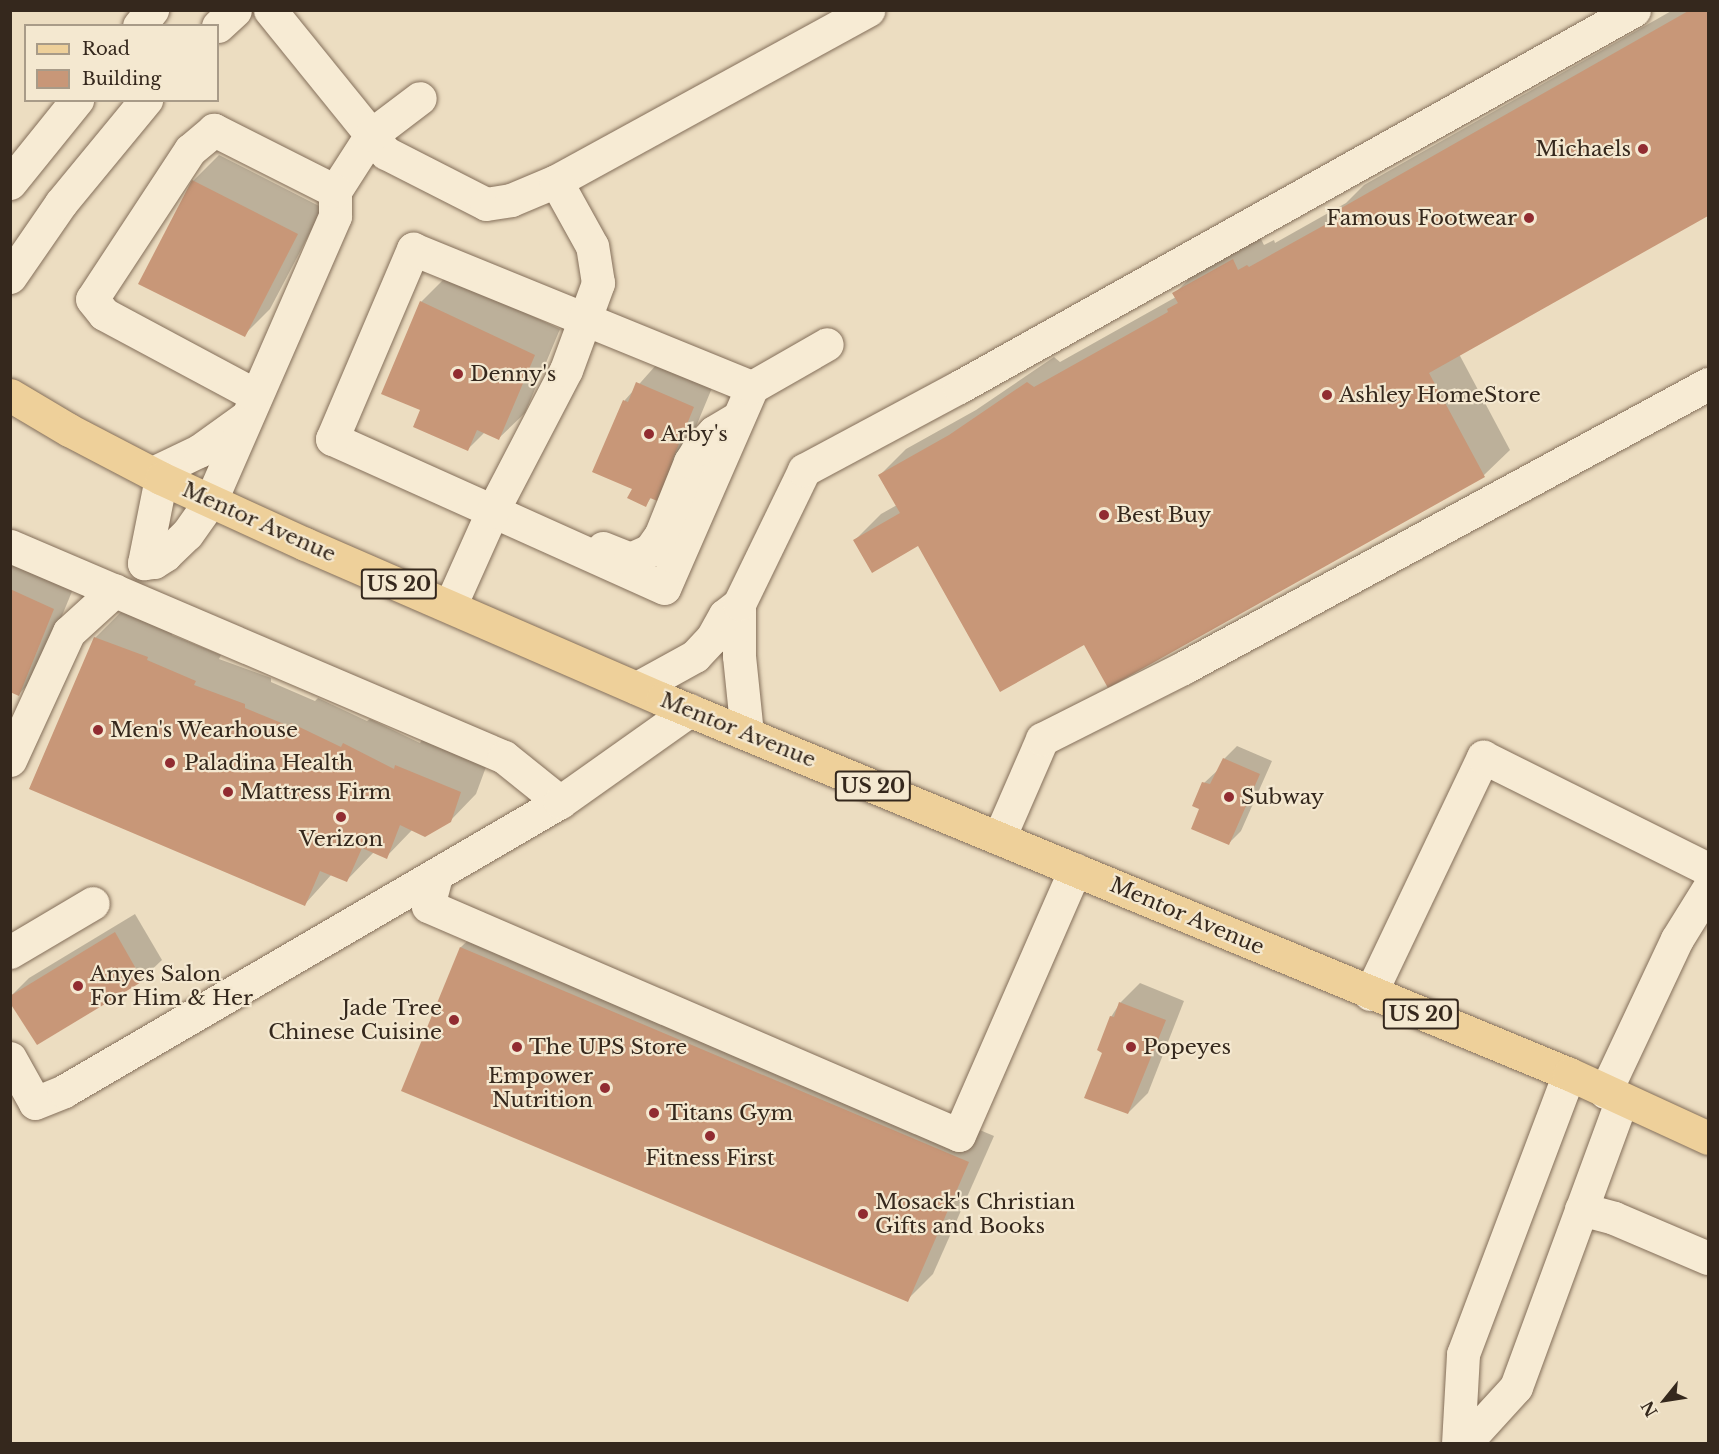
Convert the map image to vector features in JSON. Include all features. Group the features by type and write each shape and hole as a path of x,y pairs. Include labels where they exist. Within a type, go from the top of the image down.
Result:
{"main road":[{"name":"Mentor Avenue","path":"10,395 69,430 157,475 637,688 1344,980 1370,994 1569,1074 1708,1138"}],"street":[{"path":"141,24 152,10"},
{"path":"219,25 235,10"},
{"path":"270,10 386,153 486,204 511,200 556,181 868,10"},
{"path":"747,734 738,656 739,604 804,470 959,387 1634,10"},
{"path":"250,406 199,451 157,475 144,563 154,562 165,555 187,534 211,500 250,406 335,216 336,191 371,135 420,98"},
{"path":"10,183 76,102"},
{"path":"10,277 61,202 144,102"},
{"path":"250,406 104,314 92,299 190,150 214,129 336,191"},
{"path":"450,606 492,512 566,370 586,321 598,283 592,246 556,181"},
{"path":"752,387 413,249 332,439 664,588 752,387 826,344"},
{"path":"999,838 1042,739 1183,668 1708,384"},
{"path":"10,546 504,757 560,802"},
{"path":"12,750 69,632 115,590"},
{"path":"637,688 695,656 712,638 725,615 739,604"},
{"path":"10,1058 34,1103 64,1091 560,802 690,710"},
{"path":"1370,994 1483,757 1708,869"},
{"path":"436,876 428,906 959,1135 1075,869"},
{"path":"1464,1443 1516,1387 1581,1209 1613,1095 1677,939 1708,889"},
{"path":"10,952 93,903"},
{"path":"1458,1443 1463,1354 1569,1074"},
{"path":"1581,1209 1614,1218 1708,1258"}],"building":[{"path":"1690,10 1708,10 1708,216 1429,373 1485,477 1108,688 1084,645 1000,692 918,546 872,573 853,540 900,513 878,475 949,435 1027,382 1034,387 1168,312 1167,309 1178,303 1172,293 1233,259 1238,270 1247,265 1249,267 1339,217 1336,211"},
{"path":"192,180 298,234 245,337 138,284"},
{"name":"Denny's","path":"420,301 535,355 499,440 477,430 468,451 413,427 420,410 381,394"},
{"path":"636,382 694,407 672,461 680,466 660,502 650,498 646,507 627,498 632,489 592,472 623,400 628,402"},
{"path":"10,589 54,609 19,696 10,692"},
{"path":"94,637 148,657 147,660 196,681 194,685 245,704 245,708 289,726 291,723 341,747 343,743 394,769 395,765 461,792 451,822 425,837 400,825 387,859 362,848 347,882 320,871 305,906 29,789"},
{"path":"1223,758 1260,774 1229,845 1191,829 1199,809 1192,806 1202,782 1210,784"},
{"path":"115,932 143,981 37,1045 10,1003 10,996"},
{"path":"460,947 969,1162 908,1302 401,1091"},
{"path":"1119,1002 1166,1020 1128,1114 1084,1098 1102,1053 1097,1050 1110,1016 1114,1017"}],"place":[{"name":"Michaels","path":"1643,149"},
{"name":"Famous Footwear","path":"1529,218"},
{"name":"Denny's","path":"458,374"},
{"name":"Ashley HomeStore","path":"1327,395"},
{"name":"Arby's","path":"649,434"},
{"name":"Best Buy","path":"1104,515"},
{"name":"Men's Wearhouse","path":"98,730"},
{"name":"Paladina Health","path":"170,763"},
{"name":"Mattress Firm","path":"228,792"},
{"name":"Subway","path":"1229,797"},
{"name":"Verizon","path":"341,817"},
{"name":"Anyes Salon For Him & Her","path":"78,986"},
{"name":"Jade Tree Chinese Cuisine","path":"454,1020"},
{"name":"The UPS Store","path":"517,1047"},
{"name":"Popeyes","path":"1131,1047"},
{"name":"Empower Nutrition","path":"605,1088"},
{"name":"Titans Gym","path":"654,1113"},
{"name":"Fitness First","path":"710,1136"},
{"name":"Mosack's Christian Gifts and Books","path":"863,1214"}]}
